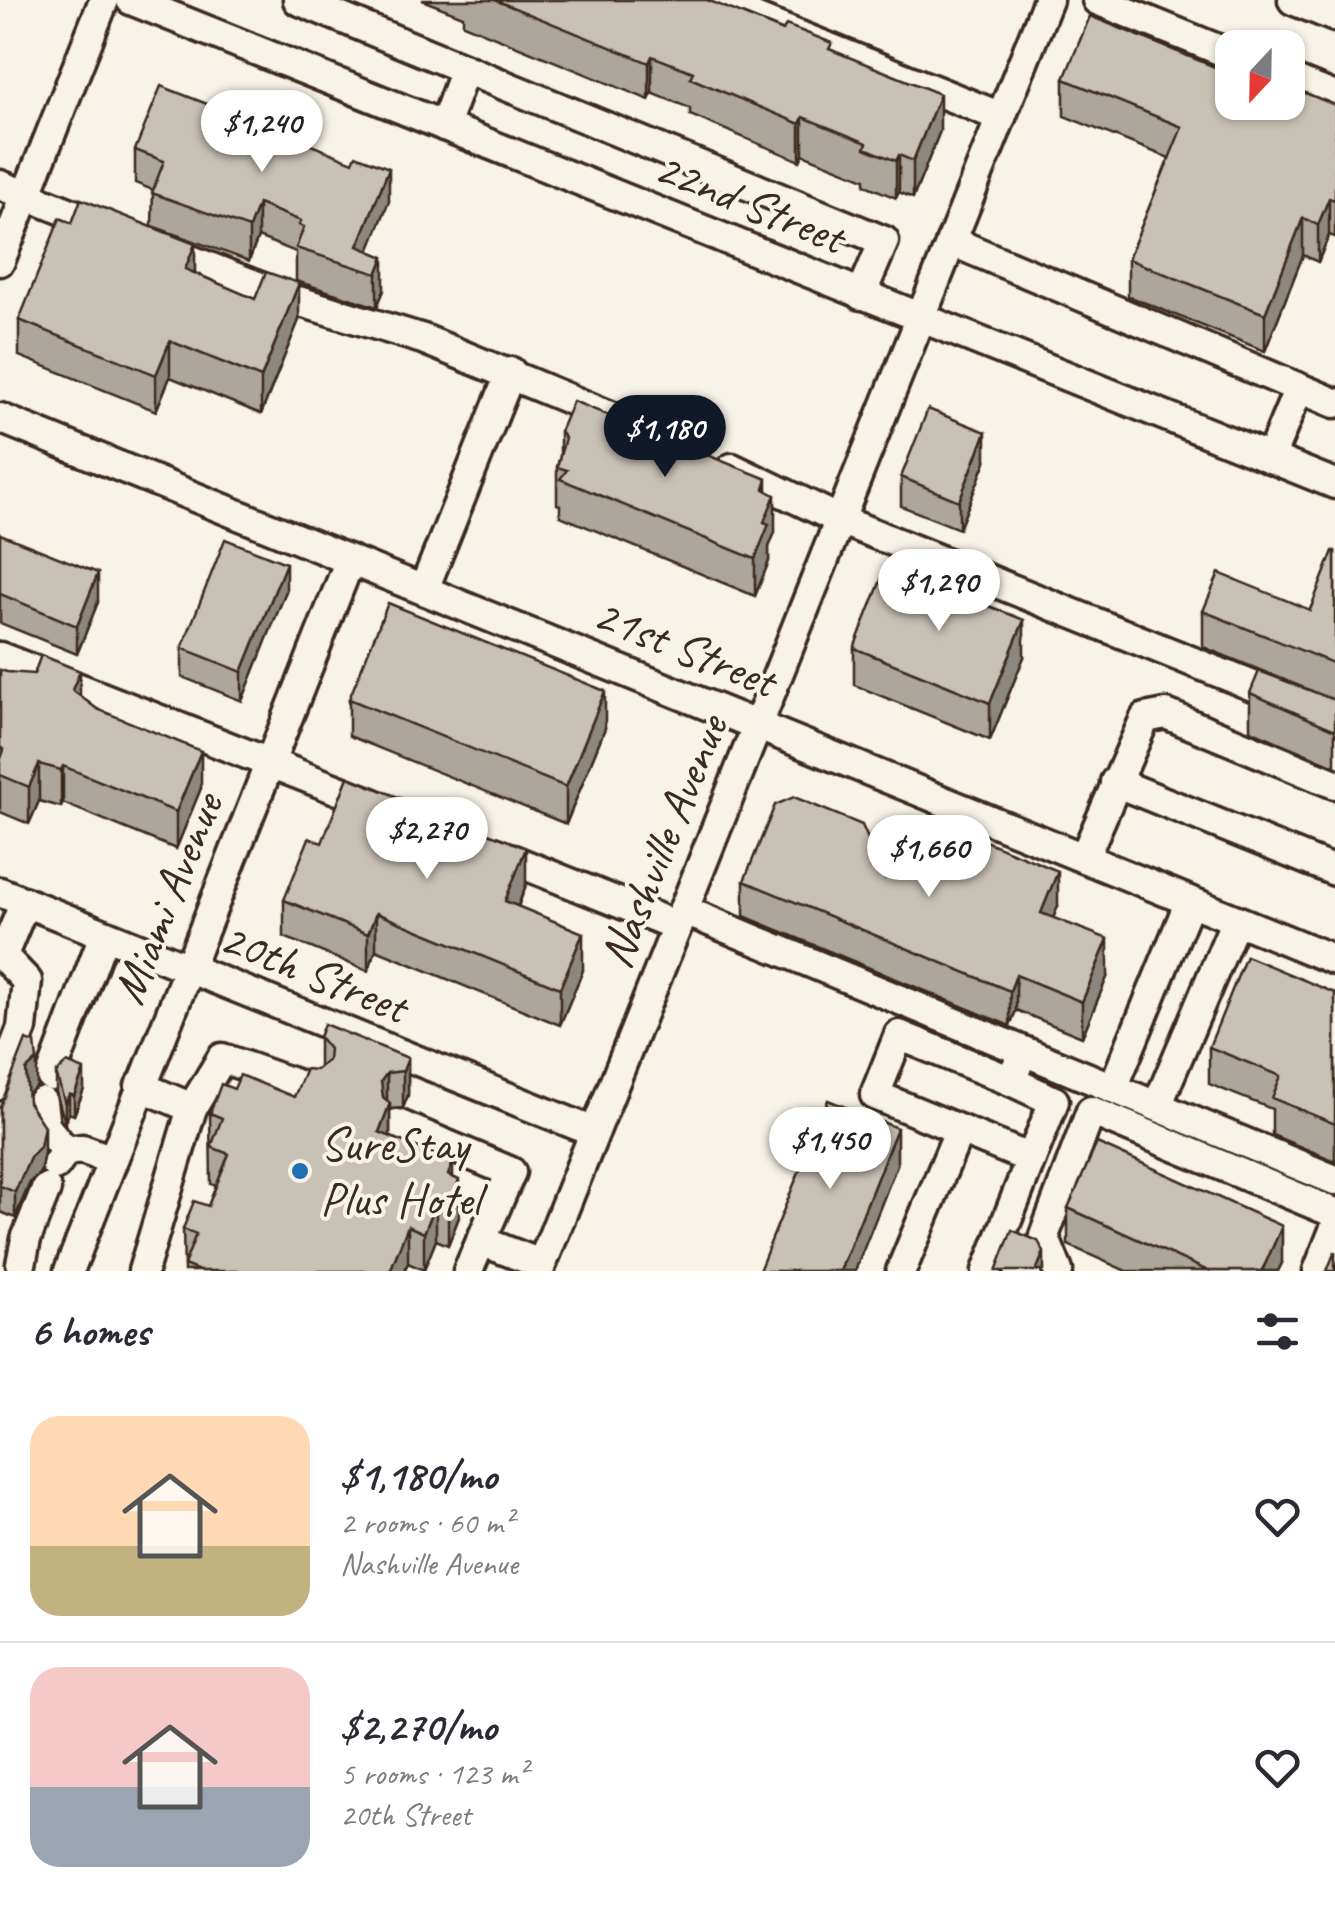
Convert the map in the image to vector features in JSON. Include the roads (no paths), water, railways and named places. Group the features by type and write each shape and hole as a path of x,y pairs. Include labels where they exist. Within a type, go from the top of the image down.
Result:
{"street":[{"path":"0,261 13,190 104,0"},
{"name":"22nd Street","path":"131,0 1335,484"},
{"path":"298,0 884,240 862,294"},
{"path":"710,0 1001,117"},
{"name":"Nashville Avenue","path":"540,1268 1048,0"},
{"path":"1097,0 1215,48"},
{"path":"1294,0 1335,17"},
{"path":"444,126 465,68"},
{"path":"1305,85 1335,97"},
{"path":"13,190 288,298 423,339 511,372 673,442"},
{"path":"952,242 1335,403"},
{"path":"424,590 511,372"},
{"path":"1270,458 1298,388"},
{"name":"21st Street","path":"0,418 1335,960"},
{"path":"709,458 798,496 840,520 1335,719"},
{"name":"Miami Avenue","path":"69,1271 350,560"},
{"path":"0,657 399,814"},
{"path":"1084,858 1145,718 1166,714 1335,784"},
{"path":"1114,782 1335,871"},
{"path":"473,844 680,918 1023,1051 1335,1180"},
{"path":"0,1085 22,1028 27,981 2,954 12,898"},
{"name":"20th Street","path":"12,898 594,1132"},
{"path":"1113,1088 1190,901"},
{"path":"1136,1129 1152,1104 1236,920"},
{"path":"56,1168 44,1126 46,1089 104,934"},
{"path":"987,1271 1054,1100 899,1036 875,1095 1030,1158"},
{"path":"1011,1081 1023,1051"},
{"path":"143,1271 192,1108 222,1058 312,1090"},
{"path":"140,1086 192,1108"},
{"path":"1058,1271 1044,1236 1091,1110 1335,1212"},
{"path":"397,1124 511,1172 468,1271"},
{"path":"901,1271 959,1130"},
{"path":"20,1267 26,1239 56,1168 82,1149 112,1160"},
{"path":"1318,1271 1335,1228"},
{"path":"481,1241 540,1268"}],"place":[{"name":"SureStay Plus Hotel","path":"300,1171"}]}
